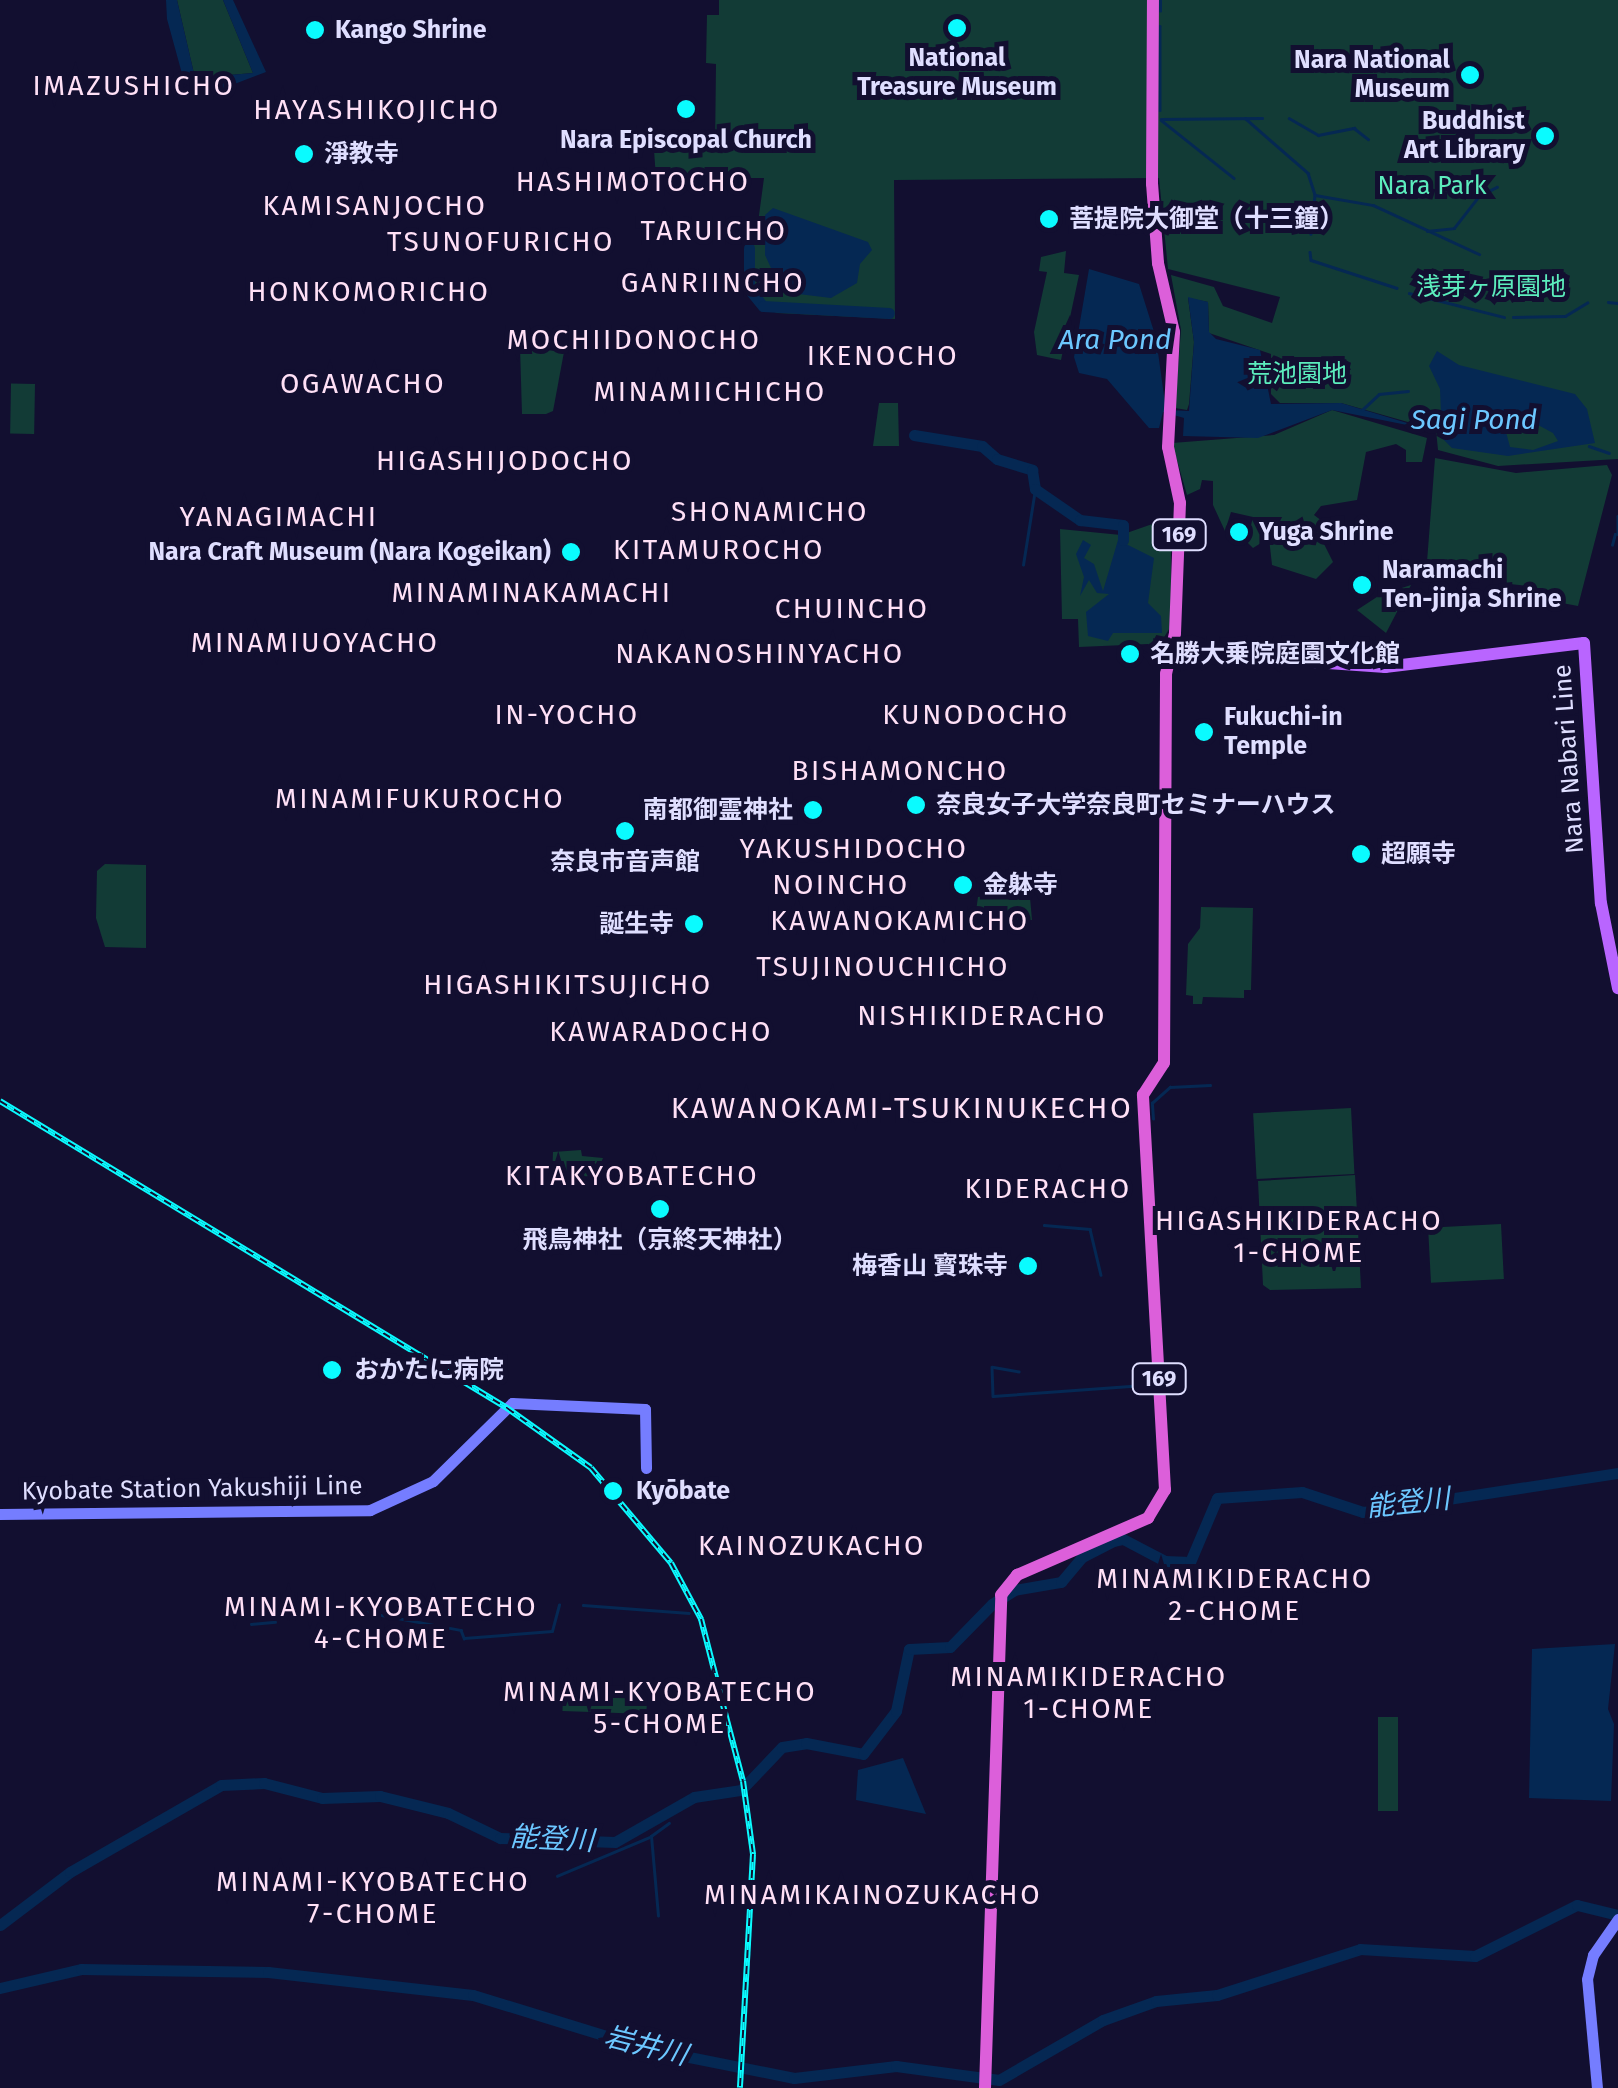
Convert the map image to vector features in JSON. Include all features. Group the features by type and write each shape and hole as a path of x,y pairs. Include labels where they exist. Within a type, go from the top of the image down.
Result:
{"highway":[{"name":"169","path":"985,2087 1000,1595 1017,1576 1139,1524 1164,1497 1142,1095 1164,1063 1170,652 1180,503 1168,447 1174,332 1158,264 1152,184 1152,0"}],"main road":[{"name":"Nara Nabari Line","path":"1170,652 1385,667 1584,642 1601,903 1618,988"},
{"name":"Kyobate Station Yakushiji Line","path":"0,1514 370,1510 433,1482 512,1403 645,1408 646,1468"},
{"path":"1597,2088 1587,1979 1593,1954 1615,1922"}],"green space":[{"path":"177,0 223,0 253,73 195,78"},
{"name":"Nara Park","path":"719,0 1618,0 1618,459 1498,466 1438,450 1436,430 1341,403 1280,403 1271,394 1271,354 1209,333 1208,302 1188,298 1194,342 1189,404 1187,410 1175,408 1181,330 1171,275 1214,287 1223,306 1272,323 1280,297 1168,269 1159,178 894,180 895,319 777,313 760,306 747,288 748,245 755,245 764,178 656,178 654,150 715,149 716,64 706,63 707,15 719,15"},
{"path":"1066,251 1064,273 1079,275 1061,360 1037,355 1034,332 1047,272 1039,271 1041,257"},
{"path":"520,347 564,352 553,411 522,414"},
{"path":"11,384 35,384 34,434 10,434"},
{"path":"879,403 898,403 899,446 873,446"},
{"path":"1332,410 1427,438 1422,462 1406,462 1406,450 1396,444 1366,452 1357,500 1321,506 1314,515 1326,524 1323,542 1333,562 1316,579 1272,565 1269,538 1253,548 1247,542 1253,517 1231,512 1225,531 1213,505 1213,481 1202,480 1200,489 1187,495 1172,443 1274,435"},
{"path":"1435,458 1516,473 1607,465 1612,475 1578,606 1541,599 1537,587 1426,575"},
{"path":"1158,522 1171,524 1171,626 1163,639 1149,652 1148,644 1079,647 1078,619 1062,619 1060,529 1121,535"},
{"path":"1411,585 1386,633 1357,610 1380,595"},
{"path":"105,864 146,865 146,948 105,947 96,918 97,871"},
{"path":"1015,885 1029,886 1032,920 975,918 978,897 1014,893"},
{"path":"1201,907 1253,908 1251,990 1244,990 1244,998 1203,997 1202,1004 1193,1004 1193,996 1186,995 1188,944 1200,928"},
{"path":"1351,1108 1354,1174 1257,1179 1253,1113"},
{"path":"581,1150 582,1156 603,1158 596,1176 552,1177 553,1152"},
{"path":"1355,1175 1361,1288 1270,1290 1263,1285 1258,1181"},
{"path":"1501,1224 1504,1279 1431,1283 1428,1228"},
{"path":"563,1696 647,1699 646,1714 562,1711"},
{"path":"1378,1717 1398,1717 1398,1811 1378,1811"}],"water":[{"path":"166,0 177,0 195,78 253,73 223,0 233,0 266,72 224,88 184,81 167,19"},
{"path":"773,208 868,242 872,250 860,264 857,283 831,298 782,292 765,255 765,215"},
{"name":"Ara Pond","path":"1089,269 1139,284 1156,338 1166,410 1189,411 1194,342 1188,297 1208,302 1209,332 1216,339 1260,350 1271,404 1341,403 1427,429 1332,410 1258,438 1183,436 1184,418 1163,412 1159,428 1149,428 1107,379 1079,373 1074,357"},
{"name":"Sagi Pond","path":"1437,351 1459,365 1575,394 1587,409 1595,443 1508,456 1452,448 1442,438 1440,389 1429,366","holes":["1515,417 1523,417 1553,433 1558,441 1533,450 1510,447 1506,432"]},
{"path":"1083,540 1091,545 1084,558 1094,564 1103,591 1118,540 1154,558 1148,603 1161,616 1162,633 1113,633 1108,641 1088,636 1086,612 1109,594 1097,593 1089,580 1080,596 1084,577 1076,554"},
{"path":"1615,1644 1608,1709 1614,1724 1611,1801 1529,1798 1532,1649"},
{"path":"903,1758 926,1814 856,1800 858,1770"}],"waterway":[{"path":"1160,0 1160,11"},
{"path":"1160,26 1160,110"},
{"path":"1245,118 1308,173 1315,195 1311,234"},
{"path":"1161,119 1262,118"},
{"path":"1289,118 1318,135 1354,128 1368,139"},
{"path":"1161,120 1234,178"},
{"path":"1427,231 1454,228 1479,196 1497,187"},
{"path":"1315,195 1373,205 1479,254"},
{"path":"749,248 749,289 763,306 889,313"},
{"path":"1310,252 1311,260 1397,288"},
{"path":"1409,293 1504,317"},
{"path":"1608,302 1618,303"},
{"path":"1513,317 1565,316 1587,303"},
{"path":"1362,410 1379,394 1408,391"},
{"path":"914,435 982,446 997,459 1032,470 1035,489 1080,520 1123,525 1123,540"},
{"path":"1589,446 1609,453"},
{"path":"1023,565 1035,489"},
{"path":"1618,516 1618,534"},
{"path":"1612,545 1615,534"},
{"path":"1153,1119 1152,1103 1170,1087 1210,1085"},
{"path":"1044,1225 1090,1229 1101,1275"},
{"path":"1019,1372 992,1367 993,1396 1144,1385"},
{"name":"能登川","path":"0,1925 70,1872 221,1785 264,1783 322,1798 380,1796 448,1813 500,1838 615,1842 694,1797 741,1790 782,1747 806,1743 863,1754 896,1711 909,1649 950,1647 992,1604 1014,1590 1061,1582 1082,1557 1114,1541 1123,1539 1165,1561 1190,1562 1217,1498 1302,1492 1363,1512 1618,1473"},
{"path":"355,1610 461,1630 464,1638 552,1631 559,1605"},
{"path":"583,1605 689,1613"},
{"path":"251,1624 275,1622"},
{"path":"658,1916 651,1836 669,1823"},
{"path":"557,1876 650,1837"},
{"name":"岩井川","path":"0,1988 81,1969 268,1972 473,1995 649,2049 794,2078 896,2066 999,2080 1103,2020 1156,2001 1217,1995 1360,1949 1475,1956 1577,1905 1618,1915"}],"railway":[{"path":"0,1101 507,1408 591,1468 671,1563 701,1619 721,1697"},
{"path":"718,1686 743,1781 753,1854 740,2088"}],"place":[{"name":"National Treasure Museum","path":"957,28"},
{"name":"Kango Shrine","path":"315,30"},
{"name":"Nara National Museum","path":"1470,75"},
{"name":"Nara Episcopal Church","path":"686,109"},
{"name":"Buddhist Art Library","path":"1545,136"},
{"name":"淨教寺","path":"304,154"},
{"name":"菩提院大御堂（十三鐘）","path":"1049,219"},
{"name":"Yuga Shrine","path":"1239,532"},
{"name":"Nara Craft Museum (Nara Kogeikan)","path":"571,552"},
{"name":"Naramachi Ten-jinja Shrine","path":"1362,585"},
{"name":"名勝大乗院庭園文化館","path":"1130,654"},
{"name":"Fukuchi-in Temple","path":"1204,732"},
{"name":"奈良女子大学奈良町セミナーハウス","path":"916,805"},
{"name":"南都御霊神社","path":"813,810"},
{"name":"奈良市音声館","path":"625,831"},
{"name":"超願寺","path":"1361,854"},
{"name":"金躰寺","path":"963,885"},
{"name":"誕生寺","path":"694,924"},
{"name":"飛鳥神社（京終天神社）","path":"660,1209"},
{"name":"梅香山 寳珠寺","path":"1028,1266"},
{"name":"おかたに病院","path":"332,1370"},
{"name":"Kyōbate","path":"613,1491"}],"district":[{"name":"IMAZUSHICHO","path":"134,86"},
{"name":"HAYASHIKOJICHO","path":"377,110"},
{"name":"HASHIMOTOCHO","path":"633,182"},
{"name":"KAMISANJOCHO","path":"375,206"},
{"name":"TARUICHO","path":"714,231"},
{"name":"TSUNOFURICHO","path":"501,242"},
{"name":"GANRIINCHO","path":"713,283"},
{"name":"HONKOMORICHO","path":"369,292"},
{"name":"MOCHIIDONOCHO","path":"634,340"},
{"name":"IKENOCHO","path":"883,356"},
{"name":"OGAWACHO","path":"363,384"},
{"name":"MINAMIICHICHO","path":"710,392"},
{"name":"HIGASHIJODOCHO","path":"505,461"},
{"name":"SHONAMICHO","path":"770,512"},
{"name":"YANAGIMACHI","path":"279,517"},
{"name":"KITAMUROCHO","path":"719,550"},
{"name":"MINAMINAKAMACHI","path":"532,593"},
{"name":"CHUINCHO","path":"852,609"},
{"name":"MINAMIUOYACHO","path":"315,643"},
{"name":"NAKANOSHINYACHO","path":"760,654"},
{"name":"IN-YOCHO","path":"567,715"},
{"name":"KUNODOCHO","path":"976,715"},
{"name":"BISHAMONCHO","path":"900,771"},
{"name":"MINAMIFUKUROCHO","path":"420,799"},
{"name":"YAKUSHIDOCHO","path":"854,849"},
{"name":"NOINCHO","path":"841,885"},
{"name":"KAWANOKAMICHO","path":"900,921"},
{"name":"TSUJINOUCHICHO","path":"883,967"},
{"name":"HIGASHIKITSUJICHO","path":"568,985"},
{"name":"NISHIKIDERACHO","path":"982,1016"},
{"name":"KAWARADOCHO","path":"661,1032"},
{"name":"KAWANOKAMI-TSUKINUKECHO","path":"902,1108"},
{"name":"KITAKYOBATECHO","path":"632,1176"},
{"name":"KIDERACHO","path":"1048,1189"},
{"name":"HIGASHIKIDERACHO 1-CHOME","path":"1299,1237"},
{"name":"KAINOZUKACHO","path":"812,1546"},
{"name":"MINAMIKIDERACHO 2-CHOME","path":"1235,1595"},
{"name":"MINAMI-KYOBATECHO 4-CHOME","path":"381,1623"},
{"name":"MINAMIKIDERACHO 1-CHOME","path":"1089,1693"},
{"name":"MINAMI-KYOBATECHO 5-CHOME","path":"660,1708"},
{"name":"MINAMIKAINOZUKACHO","path":"873,1895"},
{"name":"MINAMI-KYOBATECHO 7-CHOME","path":"373,1898"}],"park label":[{"name":"浅芽ヶ原園地","path":"1491,287"},
{"name":"荒池園地","path":"1297,374"}]}
